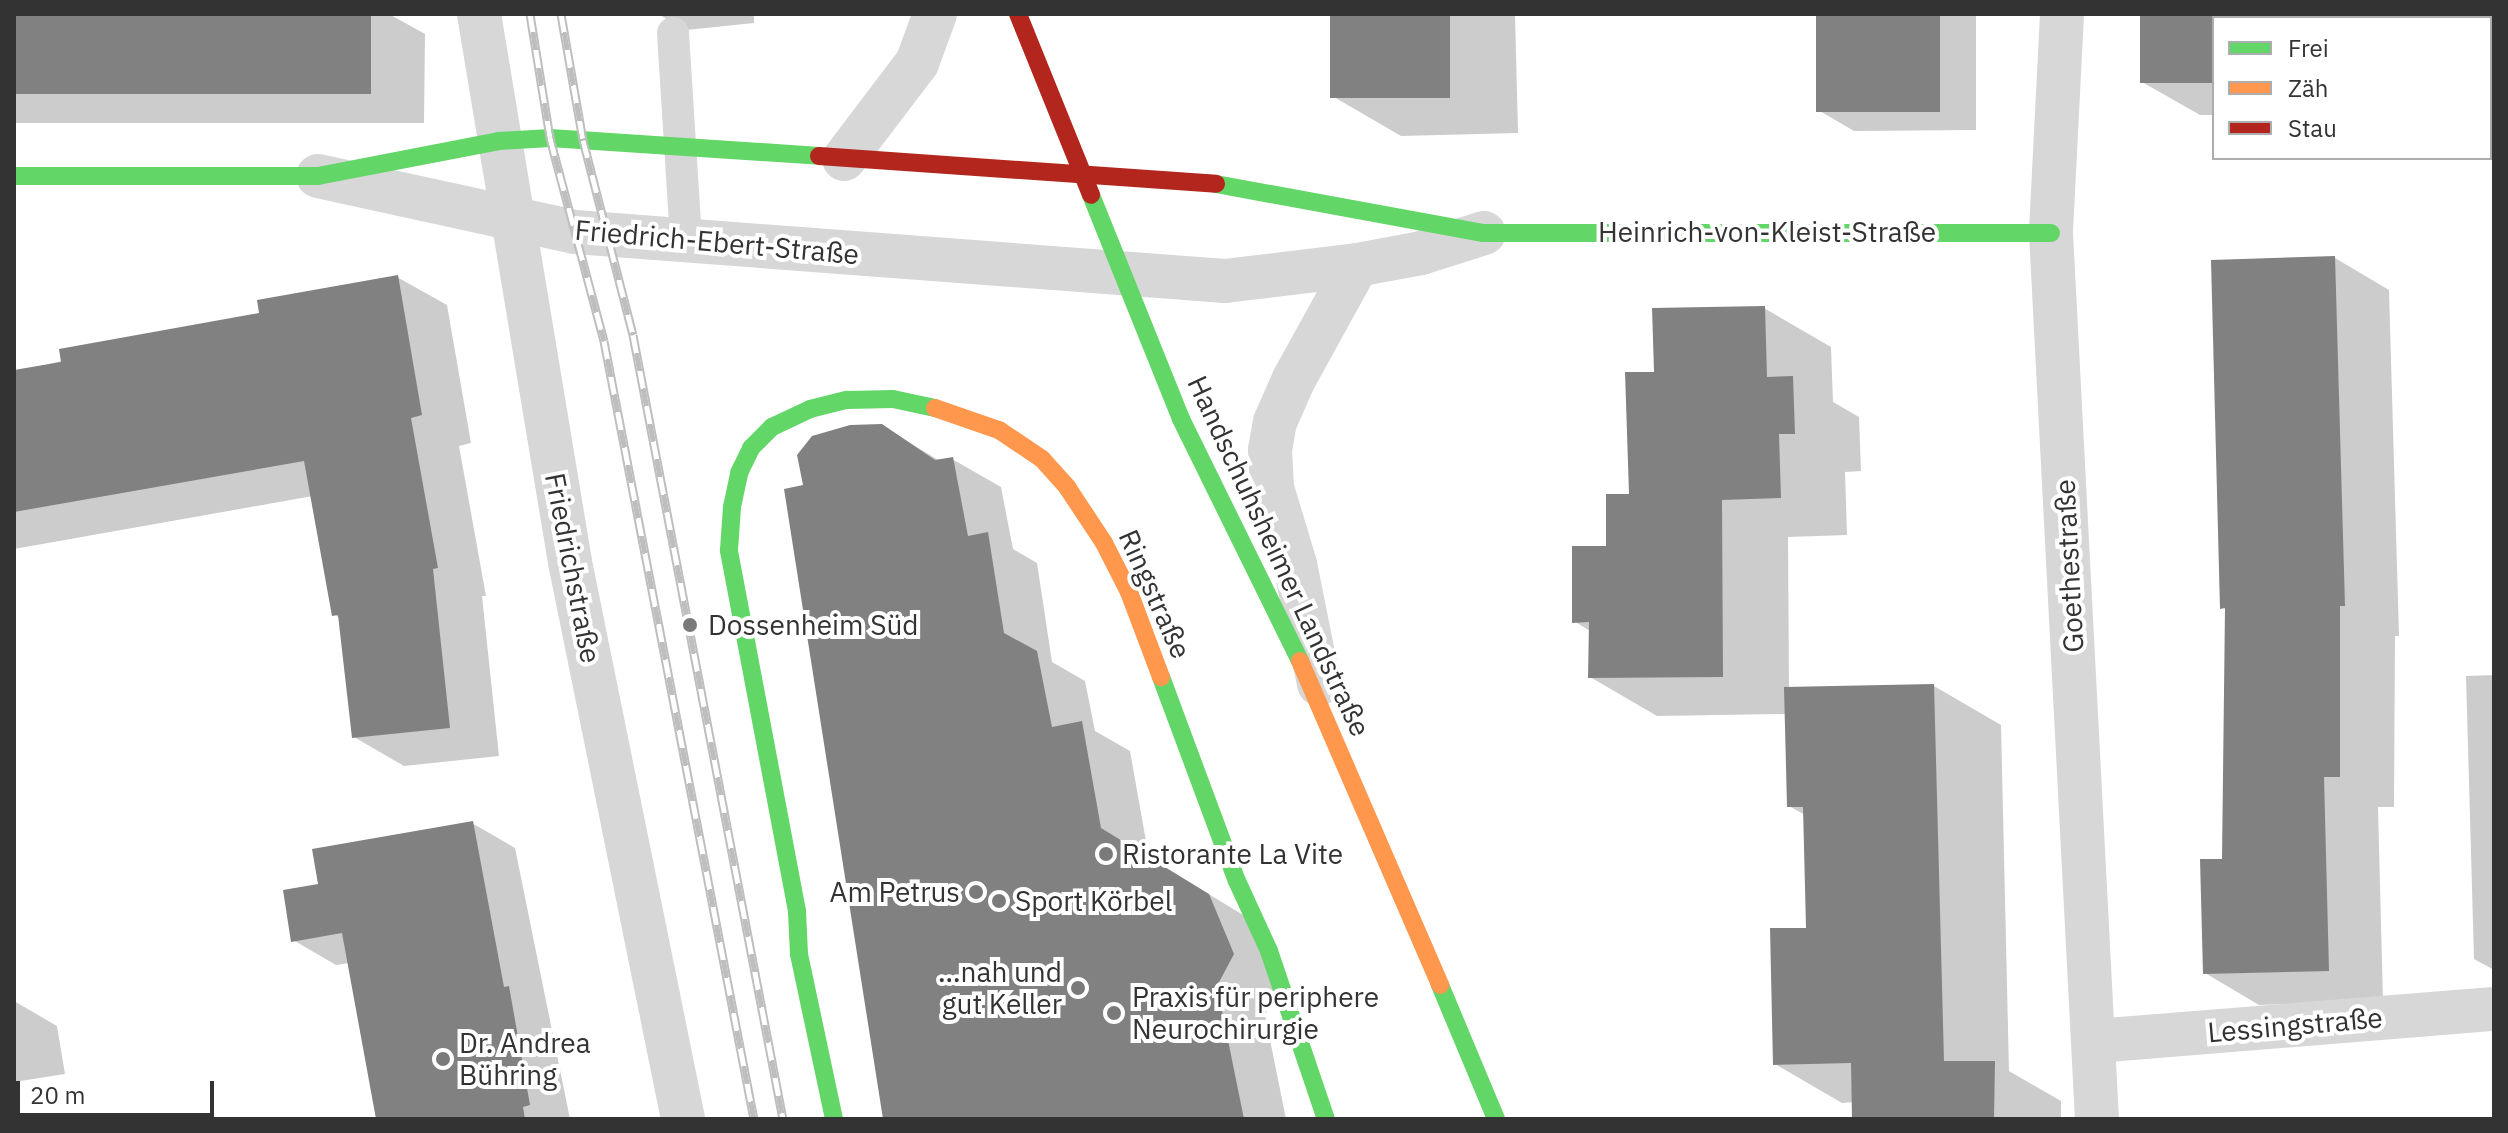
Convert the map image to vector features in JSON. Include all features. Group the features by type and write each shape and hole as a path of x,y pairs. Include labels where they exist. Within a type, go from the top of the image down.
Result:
{"street":[{"name":"Friedrichstraße","path":"479,14 570,562 683,1119"},
{"path":"844,159 917,63 935,14"},
{"name":"Handschuhsheimer Landstraße","path":"1018,14 1181,419 1324,709 1496,1119"},
{"name":"Goethestraße","path":"2062,14 2051,233 2097,1119"},
{"name":"Friedrich-Ebert-Straße","path":"14,176 318,176 499,141 550,138 1080,172"},
{"name":"Heinrich-von-Kleist-Straße","path":"1080,172 1198,181 1484,233 2051,233"},
{"name":"Friedrich-Ebert-Straße","path":"318,176 575,232 1121,275"},
{"name":"Heinrich-von-Kleist-Straße","path":"1121,275 1225,281 1357,265 1421,253 1484,233"},
{"path":"1324,709 1295,564 1272,488 1270,450 1275,422 1294,379 1357,265"},
{"name":"Ringstraße","path":"834,1119 799,954 797,911 729,550 732,507 739,473 751,448 772,427 810,409 847,400 893,399 952,411 999,430 1042,459 1067,487 1104,543 1129,592 1237,881 1269,951 1326,1119"},
{"name":"Lessingstraße","path":"2095,1041 2494,1009"}],"lane":[{"path":"673,33 686,240"}],"building":[{"path":"14,14 371,14 371,94 14,94"},
{"path":"1330,14 1450,14 1450,98 1330,98"},
{"path":"1816,14 1940,14 1940,112 1816,112"},
{"path":"2140,14 2214,14 2212,83 2140,83"},
{"path":"2335,256 2345,606 2340,606 2340,777 2324,777 2329,971 2203,974 2200,859 2222,859 2225,608 2220,609 2211,260"},
{"path":"398,275 422,415 411,418 438,568 433,569 450,728 352,738 338,615 332,616 304,461 14,512 14,370 61,362 59,349 259,313 257,300"},
{"path":"1765,306 1767,377 1793,376 1795,434 1779,434 1781,498 1722,500 1723,677 1588,678 1589,622 1572,623 1572,546 1606,546 1606,494 1629,494 1625,372 1654,372 1652,308"},
{"path":"882,424 935,460 953,457 968,536 988,532 1004,633 1037,651 1052,727 1082,721 1101,828 1209,894 1234,954 1217,986 1244,1119 883,1119 784,489 803,485 797,455 812,436 850,425"},
{"path":"1934,684 1944,1061 1995,1061 1994,1119 1852,1119 1851,1063 1773,1065 1770,928 1806,928 1803,807 1787,807 1784,687"},
{"path":"473,821 504,987 509,986 530,1105 523,1107 525,1119 376,1119 342,933 291,942 283,890 318,884 312,849"}],"railway":[{"path":"530,14 550,138 604,341 754,1119"},
{"path":"561,14 583,140 633,335 783,1119"}],"traffic: fast":[{"path":"14,176 318,176 499,141 550,138 819,156"},
{"path":"1216,184 1484,233 2051,233"},
{"path":"1091,195 1181,419 1300,661"},
{"path":"834,1119 799,954 797,911 729,550 732,507 739,473 751,448 772,427 810,409 847,400 893,399 935,408"},
{"path":"1161,677 1237,881 1269,951 1326,1119"},
{"path":"1440,985 1496,1119"}],"traffic: slow":[{"path":"935,408 999,430 1042,459 1067,487 1104,543 1129,592 1161,677"},
{"path":"1300,661 1440,985"}],"traffic: jam":[{"path":"1018,14 1091,195"},
{"path":"819,156 1216,184"}],"place":[{"name":"Dossenheim Süd","path":"690,625"},
{"name":"Ristorante La Vite","path":"1106,854"},
{"name":"Am Petrus","path":"976,892"},
{"name":"Sport Körbel","path":"999,901"},
{"name":"…nah und gut Keller","path":"1078,988"},
{"name":"Praxis für periphere Neurochirurgie","path":"1114,1013"},
{"name":"Dr. Andrea Bühring","path":"443,1059"}]}
